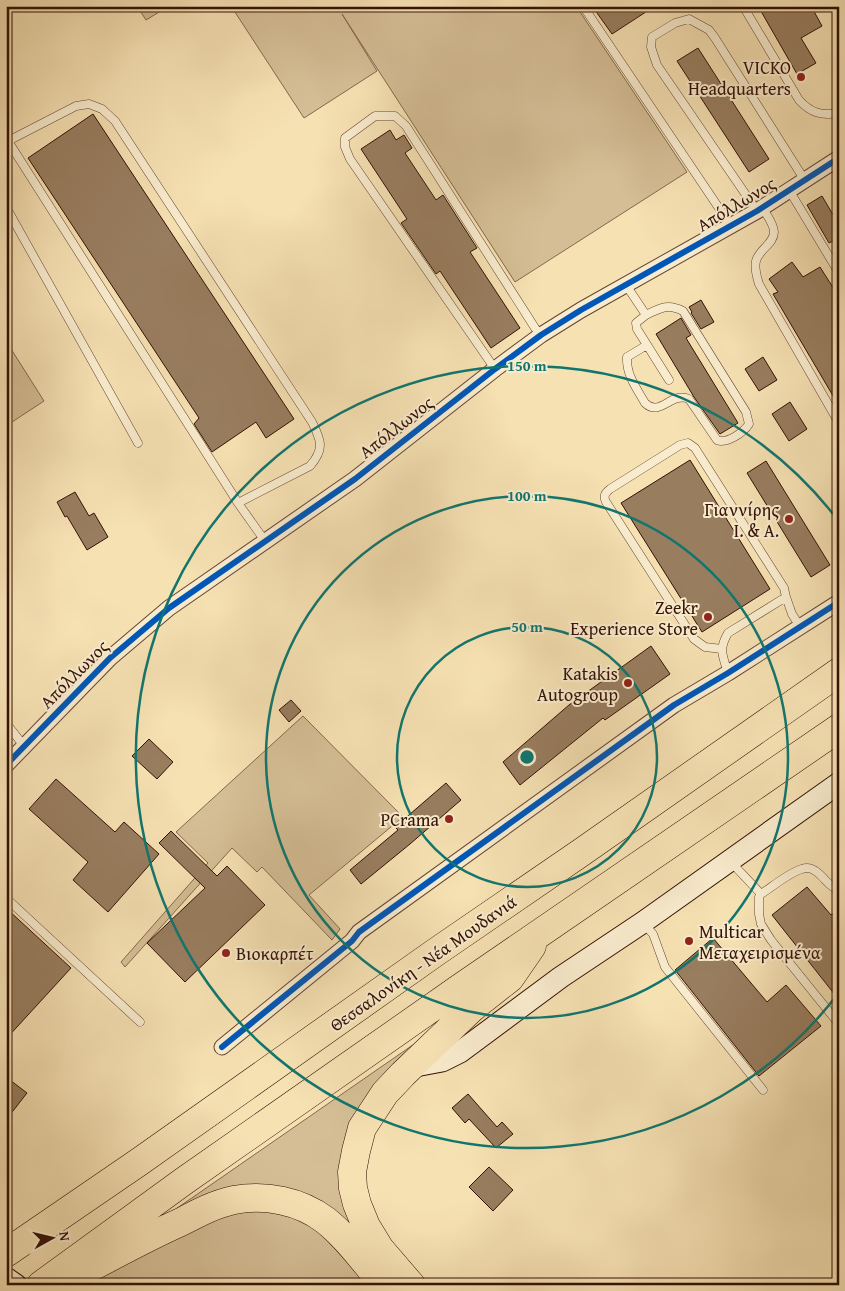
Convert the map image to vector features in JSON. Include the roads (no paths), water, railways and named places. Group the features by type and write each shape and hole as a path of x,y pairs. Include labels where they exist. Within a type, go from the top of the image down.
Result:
{"highway":[{"name":"Θεσσαλονίκη - Νέα Μουδανιά","path":"11,1250 839,672"},
{"path":"33,1284 839,728"},
{"path":"410,1285 380,1249 366,1226 357,1204 352,1172 362,1128 386,1093 410,1067 472,1008 510,978 540,934"},
{"path":"33,1284 63,1281 210,1208 234,1200 262,1198 294,1203 325,1220 347,1241 384,1285"}],"street":[{"name":"Απόλλωνος","path":"6,765 110,658 169,608 355,479 540,335 759,209 839,158"},
{"path":"222,1047 352,941 359,932 674,705 801,628 839,602"},
{"path":"410,1067 442,1061 460,1052 561,977 642,923 839,783"},
{"path":"6,1278 33,1284"}],"lane":[{"path":"583,6 730,226"},
{"path":"743,6 799,100 808,108 817,112 839,113"},
{"path":"804,180 709,30 689,19 674,23 652,37 652,46 657,65 773,227 773,239 759,254 755,263 759,284 839,423"},
{"path":"238,503 310,466 317,458 320,448 319,435 312,422 115,122 102,109 89,104 76,106 7,141 238,503 266,541"},
{"path":"495,369 350,159 345,147 345,138 375,116 395,116 406,126 540,335"},
{"path":"789,190 839,273"},
{"path":"6,207 138,442"},
{"path":"626,285 646,315"},
{"path":"647,345 627,357 627,367 629,374 649,407 660,407 683,396 689,399 717,440 721,442 727,442 746,429 749,424 746,412 683,311 672,306 659,308 636,323 636,326 669,380"},
{"path":"722,650 706,647 694,639 604,498 604,494 610,489 680,445 688,443 692,445 784,588 792,614 801,628"},
{"path":"728,673 722,650 728,633 786,597"},
{"path":"6,723 24,746"},
{"path":"729,860 761,894"},
{"path":"839,890 830,885 818,873 803,868 759,897 761,924 771,940 839,1024"},
{"path":"6,898 140,1022"},
{"path":"642,923 653,934 665,967 763,1090"}],"place":[{"name":"VICKO Headquarters","path":"801,77"},
{"name":"Γιαννίρης Ι. & Α.","path":"789,519"},
{"name":"Zeekr Experience Store","path":"708,617"},
{"name":"Katakis Autogroup","path":"628,683"},
{"name":"PCrama","path":"449,819"},
{"name":"Multicar Μεταχειρισμένα","path":"689,941"},
{"name":"Βιοκαρπέτ","path":"226,953"}]}
